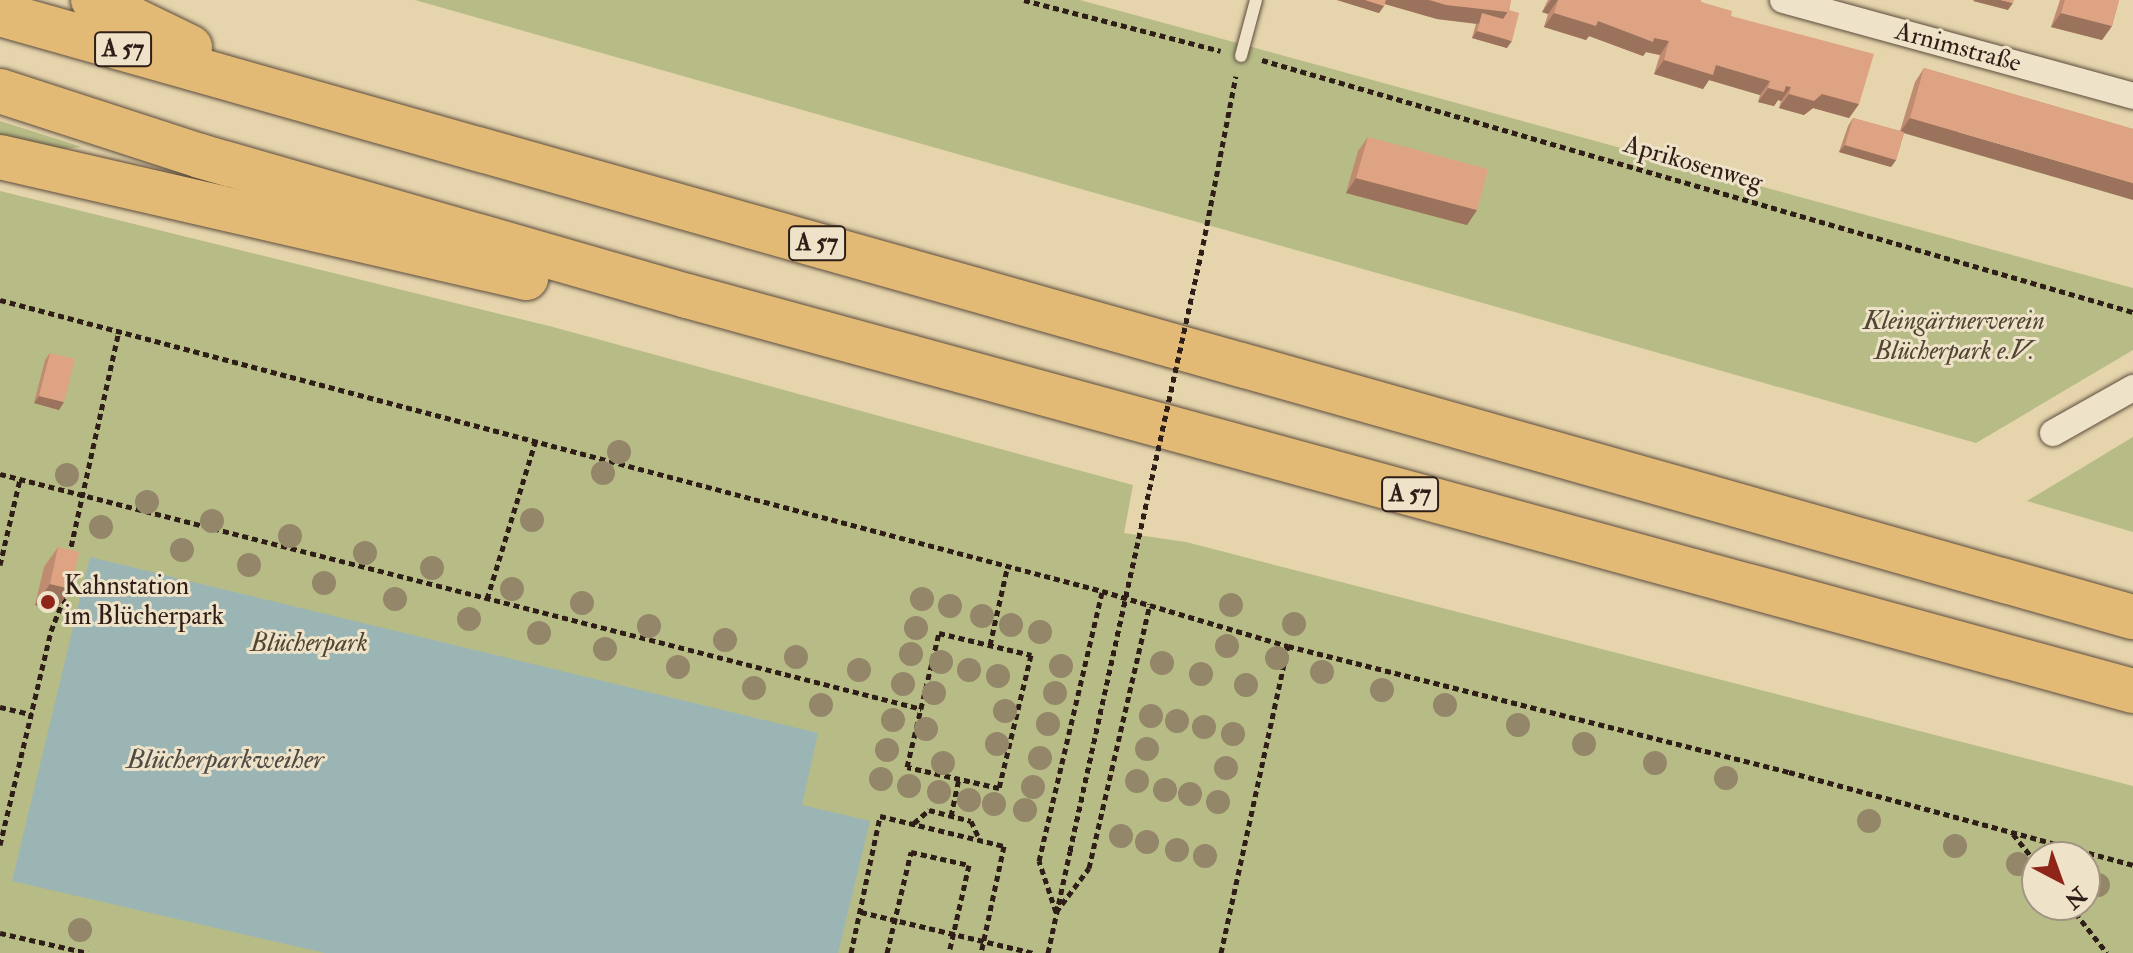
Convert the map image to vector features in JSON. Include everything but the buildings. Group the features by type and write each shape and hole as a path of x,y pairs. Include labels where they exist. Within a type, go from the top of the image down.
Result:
{"highway":[{"path":"93,0 248,80"},
{"name":"A 57","path":"0,14 51,32 248,80 2133,617"},
{"name":"A 57","path":"0,91 200,156 687,296 2133,691"},
{"path":"0,157 598,295 687,296"}],"street":[{"name":"Arnimstraße","path":"1783,0 2133,96"},
{"path":"2053,433 2133,388"}],"lane":[{"path":"1241,56 1256,0"}],"path":[{"name":"Aprikosenweg","path":"1024,0 1241,56 2133,312"},
{"path":"1048,953 1203,245 1241,56"},
{"path":"0,300 536,440 1007,569 1102,591 1288,646 2133,865"},
{"path":"71,573 69,558 119,330"},
{"path":"487,599 536,440"},
{"path":"0,474 922,709"},
{"path":"0,565 20,479"},
{"path":"990,645 1007,569"},
{"path":"0,845 31,714 67,588"},
{"path":"1056,912 1039,861 1102,591"},
{"path":"1056,912 1089,868 1150,604"},
{"path":"939,633 990,645 1031,655 999,788 907,767 939,633"},
{"path":"1221,953 1288,646"},
{"path":"0,707 31,714"},
{"path":"951,816 959,779"},
{"path":"913,823 929,810 971,821 980,839"},
{"path":"851,953 880,816 1004,846 981,953"},
{"path":"2012,832 2021,844"},
{"path":"887,953 911,852 969,865 949,953"},
{"path":"861,912 1033,953"},
{"path":"2082,921 2107,953"},
{"path":"0,933 88,953"}],"green space":[{"name":"Kleingärtnerverein Blücherpark e.V.","path":"415,0 1080,0 2133,288 2133,350 1976,443"},
{"path":"0,121 82,147 62,149 0,135"},
{"name":"Blücherpark","path":"0,191 553,327 1133,485 1124,533 1186,542 2133,786 2133,953 0,953"},
{"path":"2133,437 2133,532 2027,501"}],"water":[{"name":"Blücherparkweiher","path":"90,557 818,733 802,805 870,821 838,953 325,953 12,881"}],"place":[{"name":"Kahnstation im Blücherpark","path":"48,602"}]}
